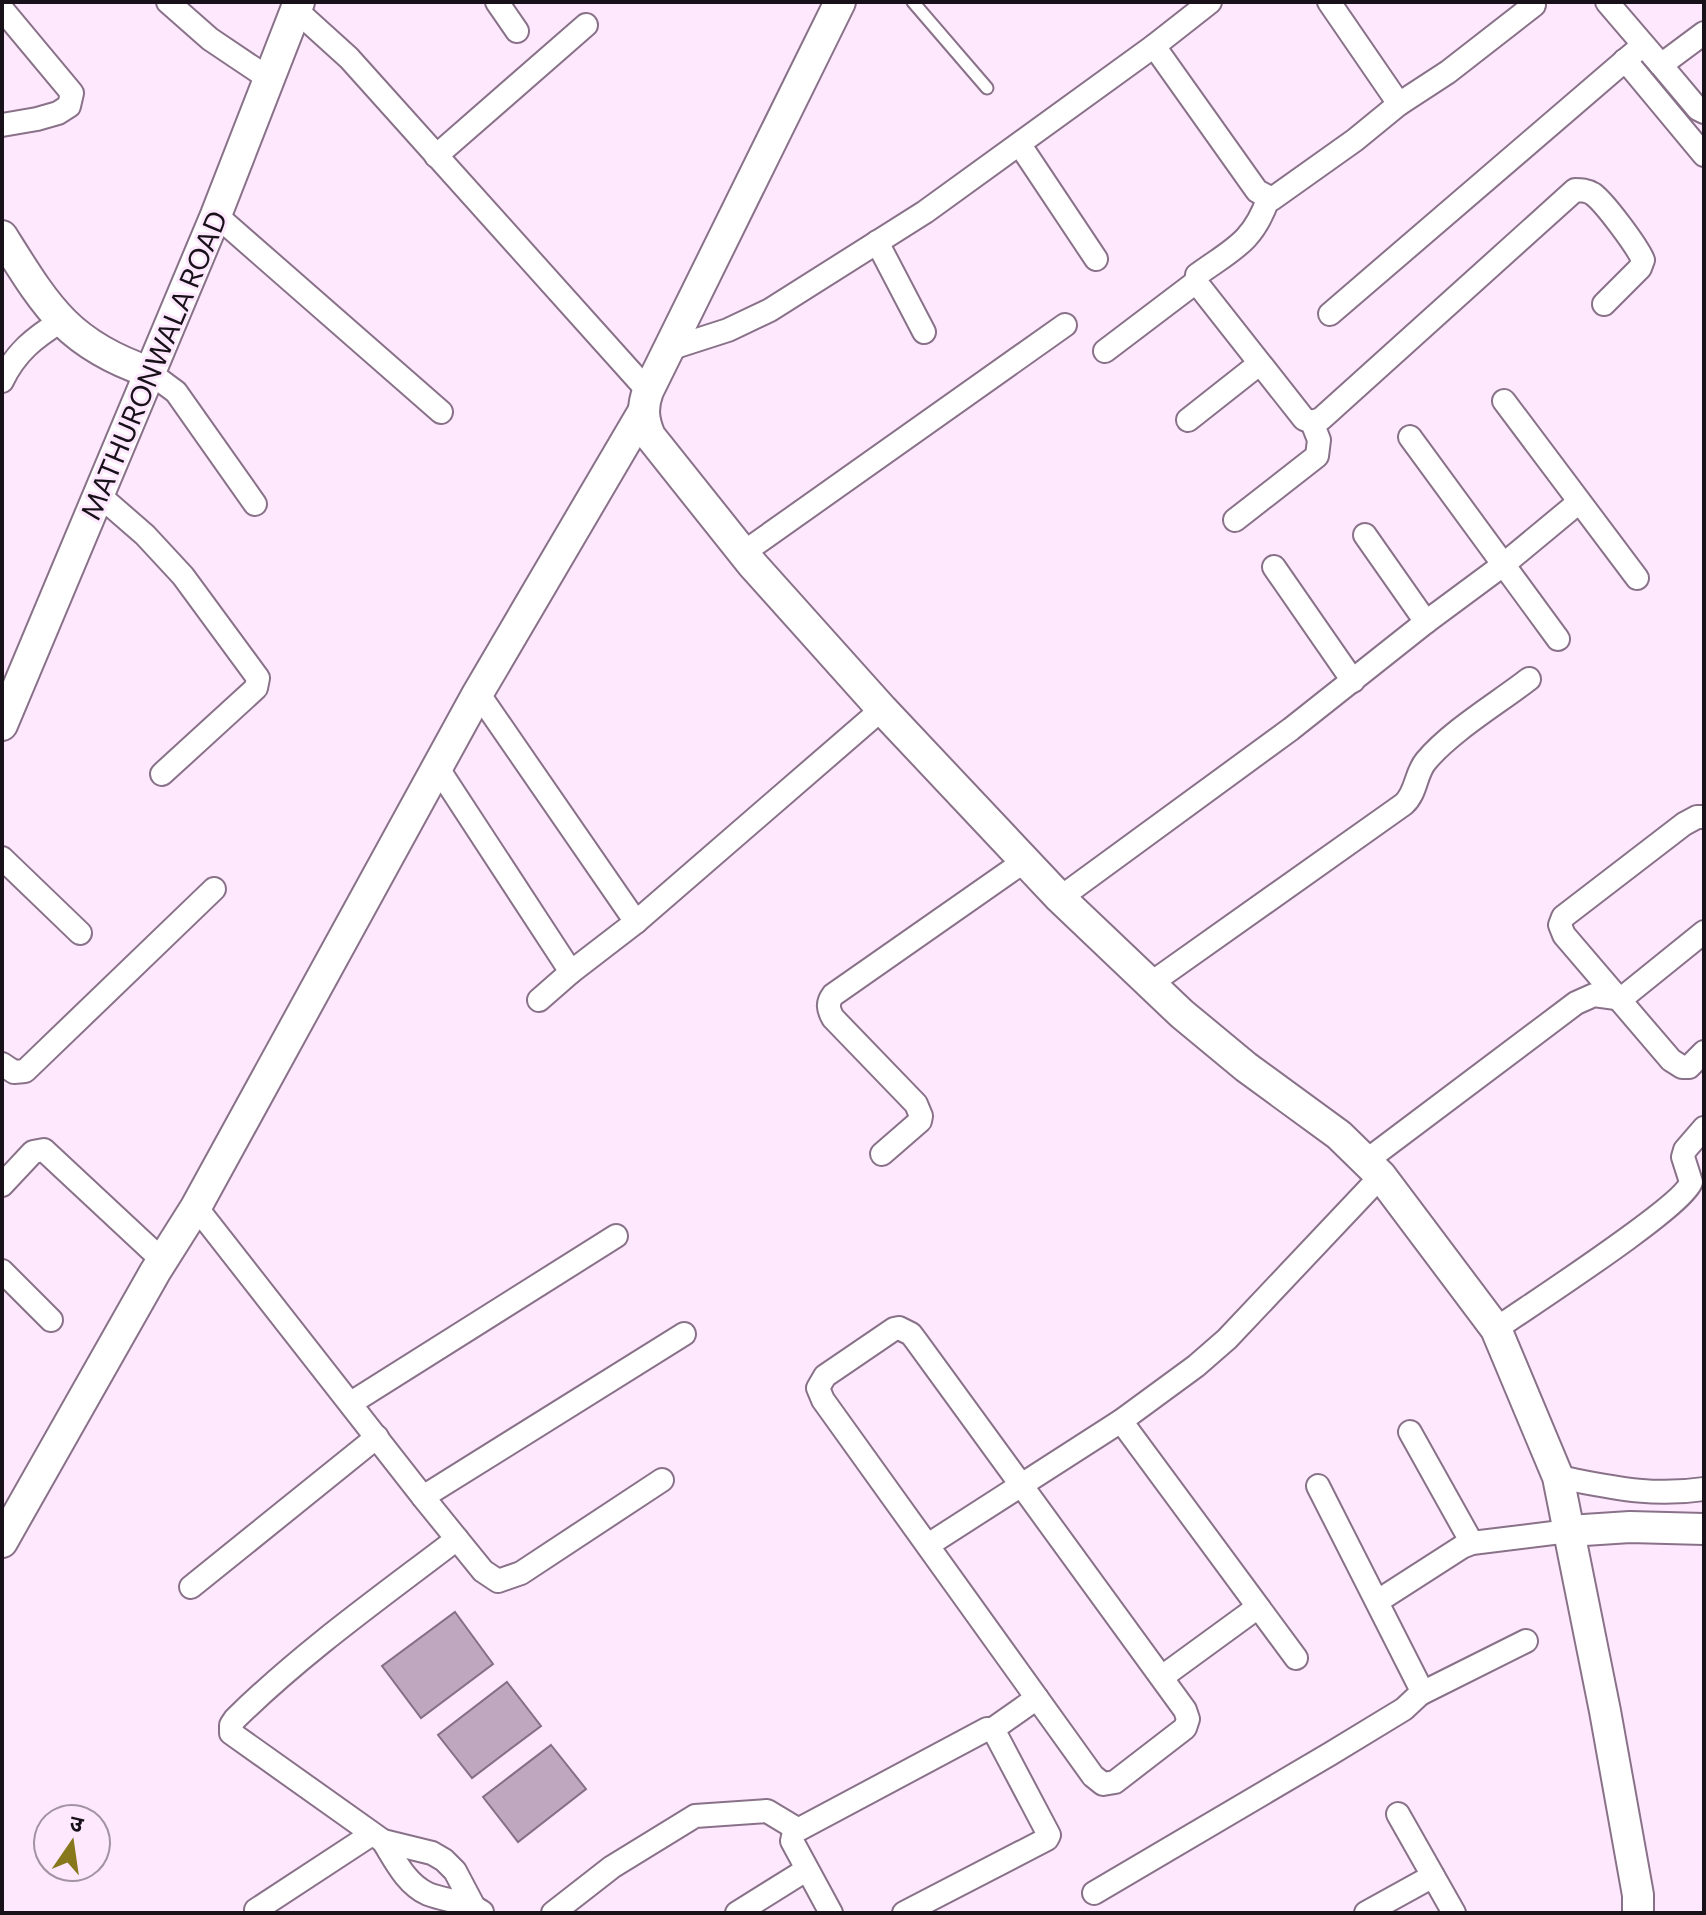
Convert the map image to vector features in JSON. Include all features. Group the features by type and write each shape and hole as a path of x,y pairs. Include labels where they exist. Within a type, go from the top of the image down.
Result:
{"main road":[{"path":"2,1542 162,1260 196,1207 478,693 646,402 669,349 840,2"},
{"name":"MATHURONWALA ROAD","path":"2,725 216,215 298,6"},
{"path":"2,236 10,266 61,321 110,358 149,372"},
{"path":"646,402 650,436 743,553 882,709 1060,898 1150,984 1224,1049 1322,1121 1374,1168 1496,1329 1558,1477 1608,1726 1638,1895 1638,1913"},
{"path":"1569,1531 1630,1527 1704,1529"}],"street":[{"path":"168,2 210,39 268,78"},
{"path":"497,2 517,31"},
{"path":"669,349 728,330 770,310 925,212 1020,145 1210,2"},
{"path":"1329,2 1399,104"},
{"path":"1607,2 1698,109 1704,112"},
{"path":"1154,46 1257,191 1268,199 1277,197 1399,104 1448,72 1535,3"},
{"path":"298,6 436,156 646,402"},
{"path":"2,9 72,93 69,106 58,113 2,125"},
{"path":"436,156 586,25"},
{"path":"1661,65 1704,33"},
{"path":"1330,314 1643,45"},
{"path":"1625,60 1704,155"},
{"path":"1020,145 1096,259"},
{"path":"1196,282 1304,419 1312,422 1321,419 1575,190 1585,190 1596,196 1643,260 1640,268 1604,304"},
{"path":"1105,351 1196,282 1197,275 1240,244 1256,228 1268,199"},
{"path":"216,215 441,412"},
{"path":"877,242 924,332"},
{"path":"2,381 20,350 61,321"},
{"path":"743,553 1065,325"},
{"path":"1188,420 1259,364"},
{"path":"149,372 176,392 255,504"},
{"path":"1504,401 1637,578"},
{"path":"1235,520 1317,456 1319,440 1312,422"},
{"path":"1410,437 1558,639"},
{"path":"99,495 145,535 183,576 258,678 256,688 162,774"},
{"path":"1060,898 1353,681 1579,502"},
{"path":"1365,535 1426,622"},
{"path":"1274,567 1353,681"},
{"path":"1150,984 1404,804 1413,794 1421,768 1431,756 1529,679"},
{"path":"478,693 636,922"},
{"path":"539,1000 636,922 882,709"},
{"path":"437,767 571,972"},
{"path":"1704,817 1684,824 1561,921 1564,935 1677,1065 1689,1067 1704,1052"},
{"path":"2,858 80,933"},
{"path":"882,1154 920,1121 920,1112 916,1104 833,1018 828,1007 830,1000 1026,860"},
{"path":"2,1064 14,1072 25,1071 214,889"},
{"path":"928,1545 1121,1421 1196,1366 1227,1339 1374,1168 1576,1003 1594,995 1616,998 1626,995 1704,932"},
{"path":"1496,1329 1632,1235 1685,1193 1691,1182 1683,1157 1685,1150 1704,1128"},
{"path":"2,1185 33,1152 44,1150 162,1260"},
{"path":"196,1207 490,1578 498,1581 509,1578 662,1480"},
{"path":"351,1403 616,1236"},
{"path":"2,1271 51,1320"},
{"path":"894,1329 911,1334 1162,1677 1185,1710 1188,1719 1185,1728 1109,1785 1103,1784 1093,1776 928,1545 819,1391 825,1376 894,1329"},
{"path":"423,1497 684,1334"},
{"path":"1121,1421 1296,1658"},
{"path":"1410,1432 1472,1543"},
{"path":"191,1587 377,1437"},
{"path":"1558,1477 1644,1493 1704,1489"},
{"path":"1318,1486 1378,1601 1420,1687 1420,1694"},
{"path":"1378,1601 1472,1543 1569,1531"},
{"path":"457,1539 271,1684 231,1725 231,1733 377,1838 411,1883 427,1893 468,1909"},
{"path":"1162,1677 1258,1607"},
{"path":"1094,1893 1404,1709 1420,1694 1526,1641"},
{"path":"831,1913 792,1841 797,1829 975,1735 993,1729 1037,1698"},
{"path":"904,1913 1047,1839 1049,1835 993,1729"},
{"path":"553,1913 612,1867 695,1816 767,1811 797,1829"},
{"path":"1398,1814 1454,1913"},
{"path":"256,1910 377,1838 432,1853 444,1860 455,1871 468,1909"},
{"path":"737,1913 806,1870"},
{"path":"1366,1913 1433,1876"}],"lane":[{"path":"913,2 987,88"}],"building":[{"path":"455,1612 493,1664 421,1718 382,1666"},
{"path":"507,1682 541,1726 472,1778 438,1735"},
{"path":"551,1745 586,1789 518,1842 483,1797"}]}
